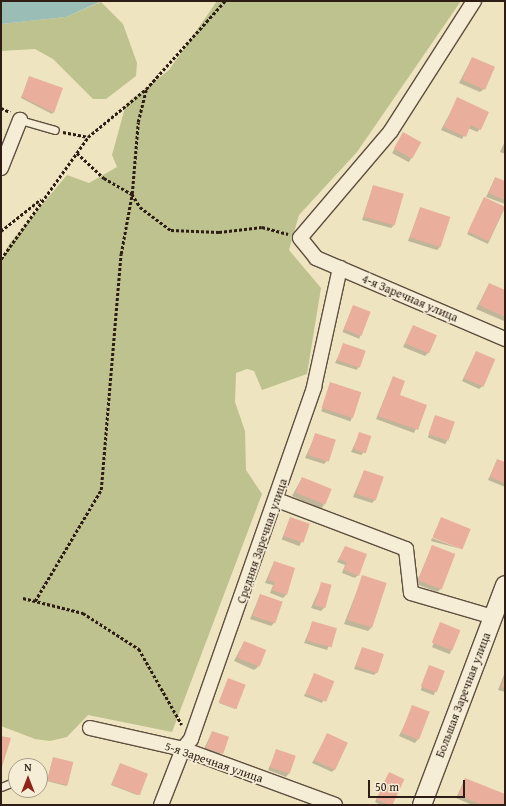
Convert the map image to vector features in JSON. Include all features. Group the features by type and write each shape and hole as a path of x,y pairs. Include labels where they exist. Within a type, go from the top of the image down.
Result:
{"street":[{"path":"300,238 391,131 474,1"},
{"path":"1,168 20,120"},
{"name":"4-я Заречная улица","path":"300,238 316,258 505,339"},
{"name":"Средняя Заречная улица","path":"161,805 187,744 277,500 314,387 340,268"},
{"path":"277,500 406,549 411,593 493,617"},
{"name":"Большая Заречная улица","path":"422,805 505,585"},
{"name":"5-я Заречная улица","path":"90,728 187,744 335,805"}],"lane":[{"path":"20,120 55,130"}],"path":[{"path":"1,258 88,137 146,89 225,1"},
{"path":"35,601 101,490 121,254 132,194 138,122 146,89"},
{"path":"55,130 88,137"},
{"path":"76,153 104,178 132,194 140,207 171,230 219,232 262,227 300,238"},
{"path":"1,231 45,197"},
{"path":"23,598 83,613 139,649 187,744"}],"green space":[{"path":"217,1 461,1 357,152 299,215 289,250 321,288 307,374 262,390 254,371 247,369 236,373 235,402 245,431 246,470 262,494 172,732 88,715 67,737 50,741 35,739 1,726 1,263 9,244 67,175 89,183 117,167 112,155 126,104 169,70"},
{"path":"101,2 123,24 137,63 136,76 106,99 93,99 53,59 35,49 1,51 1,24 66,17"}],"water":[{"path":"1,1 102,1 66,17 1,24"}],"building":[{"path":"472,57 495,67 485,90 462,80"},
{"path":"29,76 63,88 54,113 22,97"},
{"path":"457,97 489,112 481,130 471,125 466,137 444,127"},
{"path":"403,132 421,142 412,159 394,149"},
{"path":"495,177 505,181 505,200 489,193"},
{"path":"373,185 404,194 395,226 364,217"},
{"path":"484,197 505,207 489,241 468,231"},
{"path":"420,207 450,217 441,247 410,237"},
{"path":"489,283 505,290 505,317 479,305"},
{"path":"353,305 371,312 361,336 344,329"},
{"path":"413,325 437,335 429,354 405,343"},
{"path":"343,343 366,351 360,368 337,360"},
{"path":"476,351 495,359 484,387 464,379"},
{"path":"393,376 405,381 400,395 427,405 418,430 378,416"},
{"path":"330,382 361,392 353,418 322,408"},
{"path":"435,415 455,422 448,441 428,434"},
{"path":"359,432 371,436 366,453 353,449"},
{"path":"315,433 336,440 329,462 308,455"},
{"path":"497,459 505,462 505,483 490,477"},
{"path":"364,470 384,477 376,500 356,494"},
{"path":"302,477 332,489 325,505 296,493"},
{"path":"290,517 310,524 303,543 283,536"},
{"path":"441,517 471,529 462,549 433,537"},
{"path":"432,545 455,554 442,589 418,580"},
{"path":"345,546 367,554 359,576 344,570 347,562 339,559"},
{"path":"274,561 295,568 287,595 272,590 275,582 268,580"},
{"path":"362,575 387,583 372,628 347,620"},
{"path":"321,582 332,585 325,608 315,605"},
{"path":"260,594 283,602 275,624 253,616"},
{"path":"312,621 337,628 331,647 306,640"},
{"path":"440,622 460,630 452,651 432,642"},
{"path":"244,641 266,650 260,667 237,658"},
{"path":"362,647 384,654 378,673 356,666"},
{"path":"429,665 445,671 437,693 421,686"},
{"path":"314,673 334,681 326,702 306,693"},
{"path":"505,675 505,688 501,687"},
{"path":"228,678 246,685 236,709 219,702"},
{"path":"412,705 430,712 419,740 401,733"},
{"path":"212,731 229,737 223,754 206,748"},
{"path":"327,733 348,743 335,770 314,760"},
{"path":"1,736 11,738 2,767 1,766"},
{"path":"276,749 296,756 290,774 270,767"},
{"path":"53,757 73,762 68,785 48,780"},
{"path":"120,763 148,774 140,795 112,784"},
{"path":"389,772 404,779 392,805 389,805 376,799"},
{"path":"465,778 505,794 505,805 482,805 458,795"}]}
